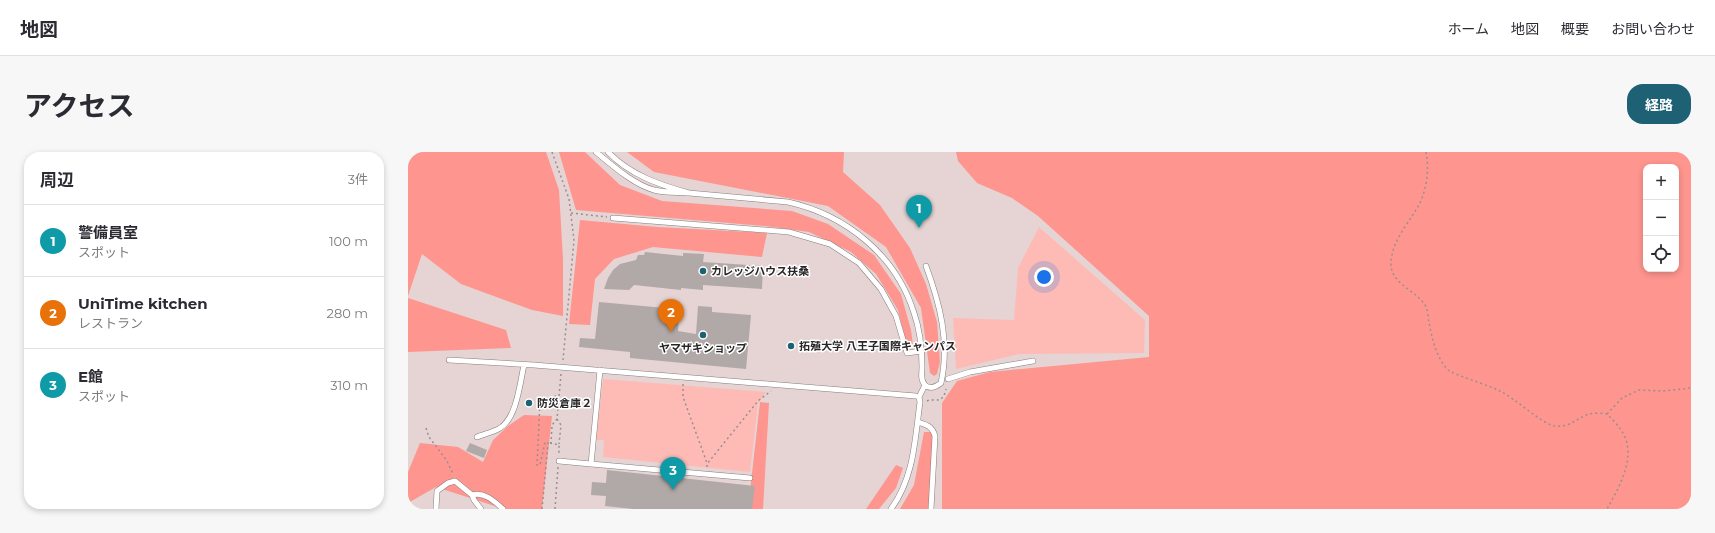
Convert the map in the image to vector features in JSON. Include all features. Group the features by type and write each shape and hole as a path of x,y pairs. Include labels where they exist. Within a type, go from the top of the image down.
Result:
{"lane":[{"path":"596,152 614,167 637,182 654,190 788,202 818,211 851,228 876,250 898,277 906,292 914,313 921,351 922,379 925,385 930,387 941,383 945,364 945,351 940,310 926,266"},
{"path":"608,152 626,167 658,184 689,193"},
{"path":"613,218 789,232 830,244 859,263 881,289 896,316 907,353 921,351"},
{"path":"449,360 600,370 908,395 919,398"},
{"path":"948,379 970,372 1033,361"},
{"path":"477,437 500,428 506,423 517,400 524,365"},
{"path":"591,464 600,370"},
{"path":"891,509 903,489 913,458 918,422 919,398 925,385"},
{"path":"918,422 929,425 935,436 931,509"},
{"path":"559,461 750,478"},
{"path":"436,509 437,491 455,480 472,495 481,509"},
{"path":"472,495 477,494 489,498 503,509"}],"path":[{"path":"551,444 552,425 557,419 574,240 569,199 552,152"},
{"path":"1426,152 1428,164 1426,180 1421,198 1416,211 1396,243 1391,257 1392,268 1396,280 1419,298 1426,306 1433,342 1439,357 1448,371 1501,391 1535,414 1548,426 1565,426 1588,414 1607,414 1618,425 1625,436 1628,450 1626,466 1622,480 1607,509"},
{"path":"571,213 613,218"},
{"path":"683,382 683,397 708,461 706,474"},
{"path":"1607,414 1622,398 1639,390 1664,391 1691,388"},
{"path":"707,464 758,401 773,390"},
{"path":"542,509 548,443 545,442 540,465 537,465 540,401 559,395"},
{"path":"557,419 561,425 559,445"},
{"path":"426,428 429,437 447,461 455,480"},
{"path":"554,509 556,483"}],"shaded area":[{"name":"拓殖大学 八王子国際キャンパス","path":"408,152 1002,152 1155,280 1173,373 1030,509 408,509"},
{"path":"408,152 546,152 559,190 563,259 563,316 532,310 461,284 422,254 408,296"},
{"path":"559,152 585,152 620,185 662,201 792,211 828,224 874,255 901,294 911,330 913,346 907,347 898,310 876,274 851,252 809,232 765,226 576,210"},
{"path":"627,152 844,152 843,172 880,205 910,248 926,284 937,322 940,362 937,374 934,376 930,373 921,308 886,247 828,206 654,172"},
{"path":"956,152 1691,152 1691,509 942,509 942,403 957,381 990,372 1149,357 1149,316 1038,216 1012,198 977,183 958,161"},
{"path":"580,220 657,227 767,233 762,257 653,247 614,259 595,279 590,325 569,324"},
{"path":"1039,227 1145,320 1144,353 1019,354 956,369 953,318 1014,320 1018,268"},
{"path":"408,298 506,330 511,348 408,352"},
{"path":"603,379 766,392 758,404 750,472 603,457 604,440 596,440"},
{"path":"760,402 769,403 763,509 748,509"},
{"path":"524,415 552,416 542,509 504,509 436,487 408,503 408,472 420,443 458,447 483,462 493,440 508,426"},
{"path":"924,432 936,432 930,509 900,509 914,485"},
{"path":"896,465 903,468 896,488 879,509 866,509"}],"building":[{"name":"カレッジハウス扶桑","path":"645,252 683,256 683,253 704,254 703,262 763,266 762,289 703,285 703,290 681,288 681,290 634,285 629,290 604,289 613,270 620,264 636,260 638,255 644,255"},
{"path":"599,302 665,308 666,303 680,304 678,331 696,334 698,306 712,307 712,312 751,315 746,369 630,358 630,352 579,347 580,338 595,339"},
{"path":"470,443 487,450 484,458 466,451"},
{"path":"607,470 755,486 752,509 633,509 605,506 606,496 591,495 592,482 606,483"}],"place":[{"name":"警備員室","path":"919,228"},
{"name":"カレッジハウス扶桑","path":"703,271"},
{"name":"UniTime kitchen","path":"671,332"},
{"name":"ヤマザキショップ","path":"703,335"},
{"name":"拓殖大学 八王子国際キャンパス","path":"791,346"},
{"name":"防災倉庫２","path":"529,403"},
{"name":"E館","path":"673,490"}]}
